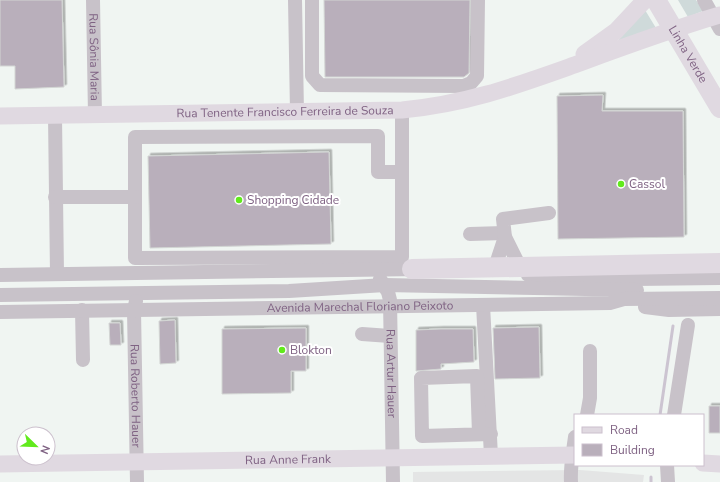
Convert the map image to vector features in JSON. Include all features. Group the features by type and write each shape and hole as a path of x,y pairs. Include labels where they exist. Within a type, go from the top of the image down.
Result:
{"highway":[{"name":"Linha Verde","path":"656,0 720,108"},
{"path":"412,269 720,263"}],"main road":[{"name":"Rua Tenente Francisco Ferreira de Souza","path":"563,69 616,31 645,0"},
{"name":"Rua Tenente Francisco Ferreira de Souza","path":"0,116 402,110 435,107 475,99 521,84 673,28 718,20"},
{"name":"Rua Anne Frank","path":"0,464 574,455"},
{"path":"704,463 720,464"}],"street":[{"name":"Rua Sônia Maria","path":"93,0 95,115"},
{"path":"295,0 297,112"},
{"path":"312,0 312,76 320,85 464,86 471,83 477,76 478,0"},
{"path":"704,0 718,20"},
{"path":"402,110 402,172 402,257 375,263 135,258 135,137 378,136 378,172 402,172"},
{"path":"55,116 57,274"},
{"path":"55,197 135,197"},
{"path":"520,267 505,235 503,219 549,213"},
{"path":"470,234 505,235"},
{"path":"495,267 505,235"},
{"name":"Avenida Marechal Floriano Peixoto","path":"0,275 156,273 375,263 412,269 552,277 635,279 668,289 720,298"},
{"name":"Rua Artur Hauer","path":"375,263 388,292 390,306 393,482"},
{"path":"606,265 635,279"},
{"path":"137,294 148,278 156,273"},
{"name":"Avenida Marechal Floriano Peixoto","path":"0,312 610,303 624,299 649,303 668,289 720,278"},
{"path":"0,295 288,292 385,285 511,289 720,289"},
{"path":"511,289 562,304"},
{"path":"598,290 624,299"},
{"name":"Rua Roberto Hauer","path":"137,294 134,310 137,482"},
{"path":"610,303 649,303 669,310 720,309"},
{"path":"483,305 485,434"},
{"path":"82,310 83,360"},
{"path":"674,414 688,325"},
{"path":"362,334 390,336"},
{"path":"587,414 590,398 590,351"},
{"path":"485,434 422,436 421,378 478,376 485,434 491,456"},
{"path":"571,482 570,467 574,457"},
{"path":"667,466 668,482"}],"shaded area":[{"path":"678,0 696,0 703,11 688,17"},
{"path":"645,10 656,28 616,43"},
{"path":"580,470 644,475 643,482 413,482 413,472"}],"building":[{"path":"0,0 62,0 64,87 15,89 15,66 0,66"},
{"path":"324,0 470,0 469,73 464,77 325,77"},
{"name":"Cassol","path":"603,95 602,111 683,111 684,237 558,239 557,96"},
{"name":"Shopping Cidade","path":"329,152 331,244 150,248 148,156"},
{"path":"175,320 176,363 160,364 159,321"},
{"path":"109,323 120,323 121,345 110,345"},
{"path":"539,327 540,378 495,379 493,328"},
{"path":"306,328 306,371 291,371 291,393 222,394 222,329"},
{"path":"473,329 474,362 441,364 441,369 416,371 416,330"},
{"path":"709,406 720,406 720,433 709,433"}],"waterway":[{"path":"660,414 673,326"},
{"path":"651,477 651,482"}],"place":[{"name":"Cassol","path":"621,184"},
{"name":"Shopping Cidade","path":"239,200"},
{"name":"Blokton","path":"282,350"}]}
